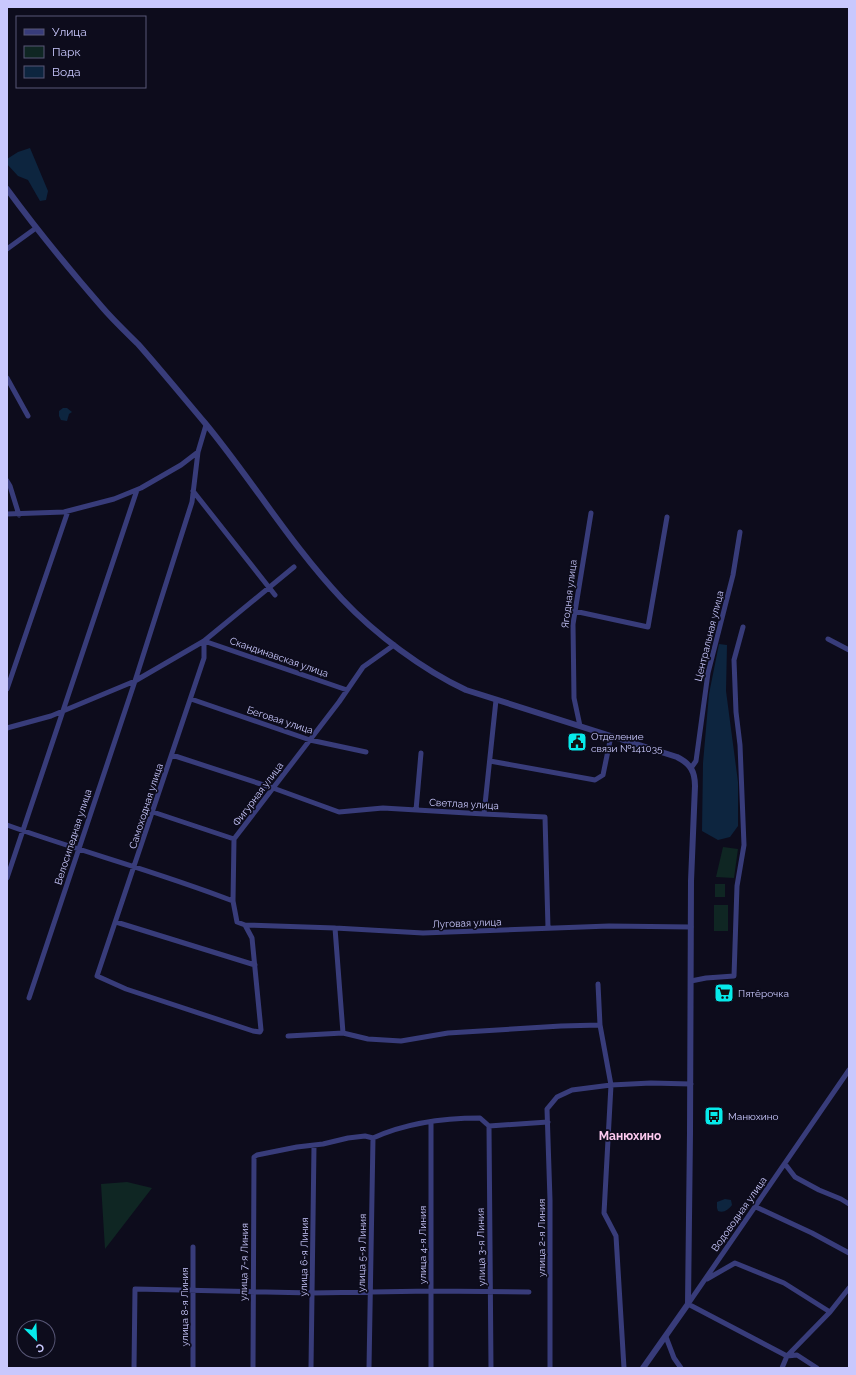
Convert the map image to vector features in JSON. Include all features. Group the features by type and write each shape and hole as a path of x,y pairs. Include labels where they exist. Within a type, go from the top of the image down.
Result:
{"street":[{"path":"7,189 36,228 103,308 138,345 206,425 290,536 341,599 369,625 425,668 466,690 678,757 691,768 694,774 695,786 690,881 691,1084 688,1304 786,1356 797,1354 816,1368"},
{"path":"7,249 36,228"},
{"path":"7,378 28,416"},
{"name":"Велосипедная улица","path":"29,998 135,681 192,502 198,452 206,425"},
{"path":"7,514 19,515 68,511 114,499 137,490 180,465 198,452"},
{"path":"7,481 19,515"},
{"path":"7,878 137,490"},
{"path":"193,491 275,595"},
{"path":"7,689 68,511"},
{"name":"Ягодная улица","path":"580,726 574,698 573,624 591,513"},
{"path":"574,611 648,627 667,517"},
{"name":"Центральная улица","path":"691,768 696,761 708,673 733,575 740,532"},
{"path":"7,728 51,716 135,681 204,641 294,567"},
{"path":"691,981 706,978 734,976 737,886 744,845 740,745 736,712 734,660 743,627"},
{"path":"828,639 849,650"},
{"name":"Скандинавская улица","path":"204,641 347,690"},
{"name":"Самоходная улица","path":"204,641 204,658 191,699 97,976 126,989 260,1032"},
{"name":"Фигурная улица","path":"260,1032 252,938 245,925 237,922 233,901 234,839 310,740 363,667 394,645"},
{"name":"Беговая улица","path":"191,699 310,740 366,752"},
{"path":"484,814 496,700"},
{"path":"490,761 595,780 603,775 611,736"},
{"path":"416,810 421,753"},
{"name":"Светлая улица","path":"172,755 274,788 339,812 383,808 546,816 548,928"},
{"path":"153,812 234,839"},
{"path":"7,825 78,850 135,866 233,901"},
{"path":"116,922 255,965"},
{"name":"Луговая улица","path":"245,925 423,933 609,926 691,927"},
{"path":"335,928 343,1033"},
{"path":"598,984 600,1025 611,1085 604,1213 616,1236 624,1368"},
{"path":"288,1036 343,1033 368,1039 401,1041 448,1033 600,1025"},
{"name":"Водоводная улица","path":"644,1368 849,1070"},
{"path":"611,1085 651,1083 691,1084"},
{"name":"улица 2-я Линия","path":"550,1368 550,1200 547,1108 557,1097 572,1090 611,1085"},
{"path":"314,1146 348,1138 365,1136 373,1138 393,1130 460,1118 480,1118 489,1126 548,1122"},
{"name":"улица 4-я Линия","path":"431,1122 431,1368"},
{"name":"улица 3-я Линия","path":"489,1126 491,1368"},
{"name":"улица 5-я Линия","path":"369,1368 373,1138"},
{"name":"улица 7-я Линия","path":"253,1368 254,1157 261,1154 297,1147 314,1146"},
{"name":"улица 6-я Линия","path":"311,1368 314,1146"},
{"path":"785,1164 795,1177 818,1190 841,1199 849,1204"},
{"path":"756,1207 812,1233 849,1253"},
{"name":"улица 8-я Линия","path":"193,1247 193,1368"},
{"path":"704,1281 735,1263 784,1283 830,1312"},
{"path":"782,1368 786,1356 830,1312 849,1288"},
{"path":"134,1368 135,1289 312,1293 431,1291 529,1292"},
{"path":"666,1337 674,1358 681,1368"}],"green space":[{"path":"723,847 738,849 734,878 716,877"},
{"path":"715,884 725,884 725,897 715,897"},
{"path":"714,905 728,905 728,931 714,931"},
{"path":"127,1182 152,1188 105,1249 101,1184"}],"water":[{"path":"30,148 48,191 46,200 40,201 28,180 18,176 7,164 7,159 18,152"},
{"path":"63,408 67,408 72,412 69,414 67,421 61,420 59,416 59,411"},
{"path":"719,644 727,645 726,691 738,782 738,826 730,837 718,840 702,831 703,763 709,694"},
{"path":"725,1199 731,1200 732,1205 726,1211 718,1211 717,1202"}],"place":[{"name":"Отделение связи №141035","path":"577,742"},
{"name":"Пятёрочка","path":"724,993"},
{"name":"Манюхино","path":"714,1116"}],"district":[{"name":"Манюхино","path":"630,1136"}]}
